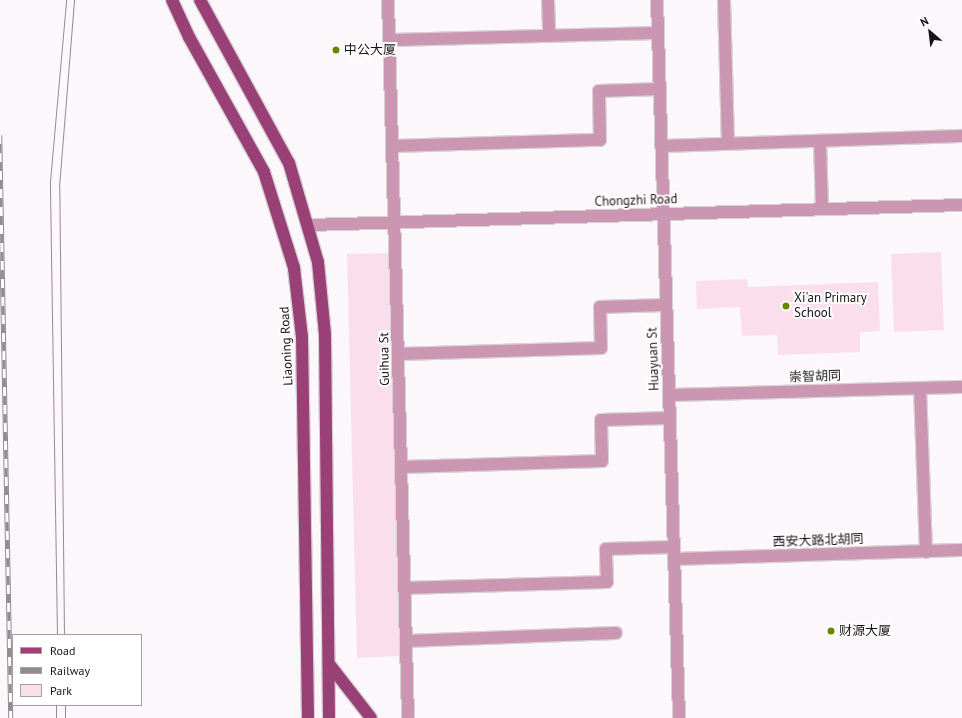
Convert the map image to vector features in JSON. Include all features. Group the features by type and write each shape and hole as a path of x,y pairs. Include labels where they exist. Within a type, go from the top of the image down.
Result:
{"main road":[{"name":"Liaoning Road","path":"172,0 189,37 264,172 294,268 302,338 308,718"},
{"path":"200,0 276,135 310,226 323,299 325,335 329,718"},
{"path":"329,663 371,718"}],"street":[{"name":"Guihua St","path":"388,0 396,223 408,718"},
{"path":"548,0 549,36"},
{"name":"Huayuan St","path":"657,0 679,718"},
{"path":"724,0 728,143"},
{"path":"389,40 658,33"},
{"path":"393,146 600,140 599,91 660,89"},
{"path":"661,146 962,136"},
{"path":"820,140 822,209"},
{"name":"Chongzhi Road","path":"310,226 962,205"},
{"path":"399,354 601,348 600,307 666,305"},
{"name":"崇智胡同","path":"669,395 962,387"},
{"path":"920,388 926,552"},
{"path":"402,466 602,461 601,420 670,418"},
{"name":"西安大路北胡同","path":"405,588 607,582 606,549 674,553 926,552 962,550"},
{"path":"406,641 616,633"}],"green space":[{"path":"941,252 944,330 894,332 891,254"},
{"path":"390,253 401,656 357,658 347,254"},
{"path":"747,279 748,287 878,282 880,331 860,332 860,352 778,355 777,335 742,336 740,307 697,309 696,281"}],"tram line":[{"path":"57,634 50,181 66,0"},
{"path":"64,634 59,187 74,0"},
{"path":"56,706 56,718"},
{"path":"65,706 65,718"}],"railway":[{"path":"0,135 11,718"}],"place":[{"name":"中公大厦","path":"336,50"},
{"name":"Xi'an Primary School","path":"786,306"},
{"name":"财源大厦","path":"831,631"}]}
